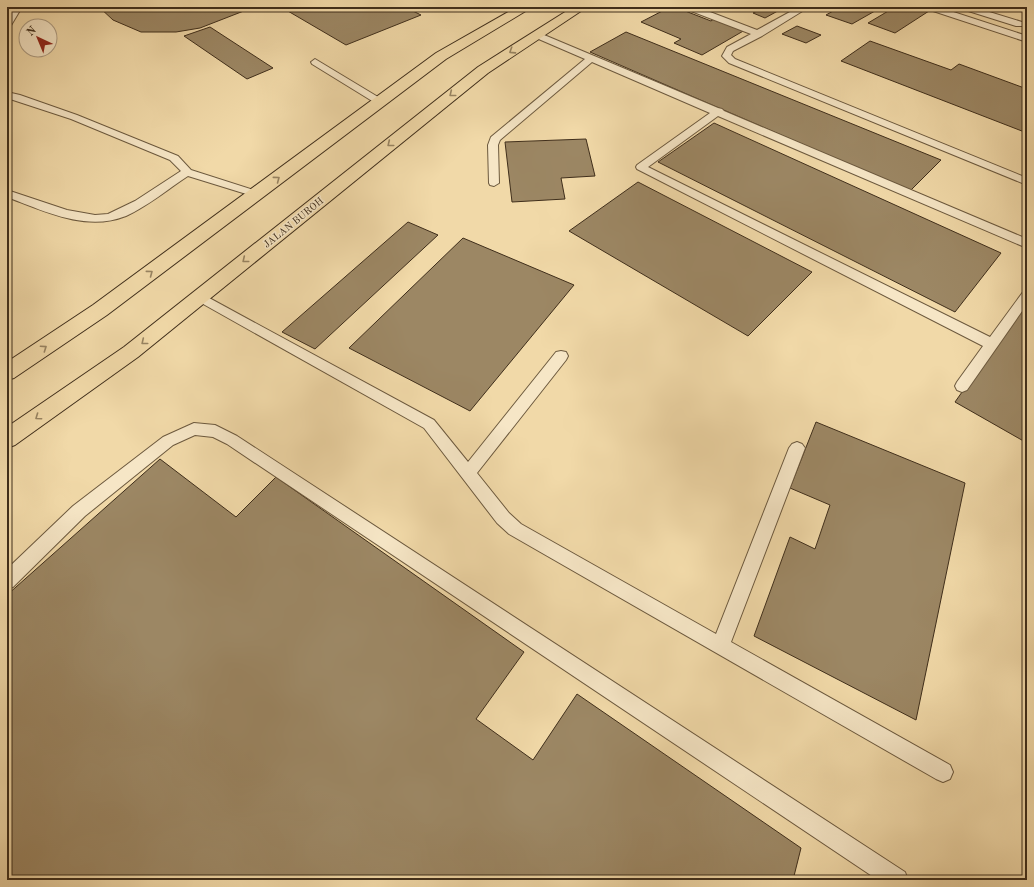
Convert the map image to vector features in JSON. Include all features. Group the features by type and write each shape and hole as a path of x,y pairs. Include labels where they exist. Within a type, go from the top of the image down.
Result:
{"main road":[{"path":"8,369 100,310 441,56 524,7"},
{"name":"JALAN BUROH","path":"7,439 131,352 483,70 581,7"}],"lane":[{"path":"7,25 18,7"},
{"path":"805,7 730,49 726,56 732,61 1027,182"},
{"path":"930,7 1027,39"},
{"path":"965,7 1019,24"},
{"path":"694,9 759,34"},
{"path":"537,35 1027,244"},
{"path":"494,183 493,146 495,139 591,58"},
{"path":"314,62 380,102"},
{"path":"7,95 74,117 174,158 187,172 256,194"},
{"path":"719,112 641,167 992,344"},
{"path":"7,193 79,218 101,219 121,214 187,172"},
{"path":"962,386 1027,295"},
{"path":"200,297 429,424 502,518 516,529 943,772"},
{"path":"468,473 560,356"},
{"path":"7,581 79,511 168,441 194,429 215,431 239,444 897,880"},
{"path":"721,645 797,448"}],"building":[{"path":"99,7 254,7 200,28 176,32 141,32 113,20"},
{"path":"281,7 423,7 413,11 421,15 346,45"},
{"path":"670,7 675,7 711,21 715,18 745,30 702,55 674,43 681,39 641,22"},
{"path":"747,7 785,7 765,18 753,13 757,11"},
{"path":"840,7 882,7 852,24 826,15"},
{"path":"895,7 917,7 929,11 895,33 868,23"},
{"path":"797,26 821,35 806,43 782,34"},
{"path":"210,27 273,68 247,79 184,36"},
{"path":"626,32 941,160 910,191 590,52"},
{"path":"870,41 951,70 959,64 1027,89 1027,133 841,61"},
{"path":"714,123 1001,253 955,312 658,162"},
{"path":"586,139 595,176 561,178 565,199 512,202 505,142"},
{"path":"638,182 812,272 748,336 569,231"},
{"path":"408,222 438,235 315,349 282,332"},
{"path":"463,238 574,285 470,411 349,348"},
{"path":"1027,300 1027,443 955,402"},
{"path":"816,422 965,483 916,720 754,636 790,537 815,549 830,505 790,488"},
{"path":"160,459 236,517 276,477 524,652 476,719 533,760 577,694 801,848 793,880 7,880 7,595"}]}
